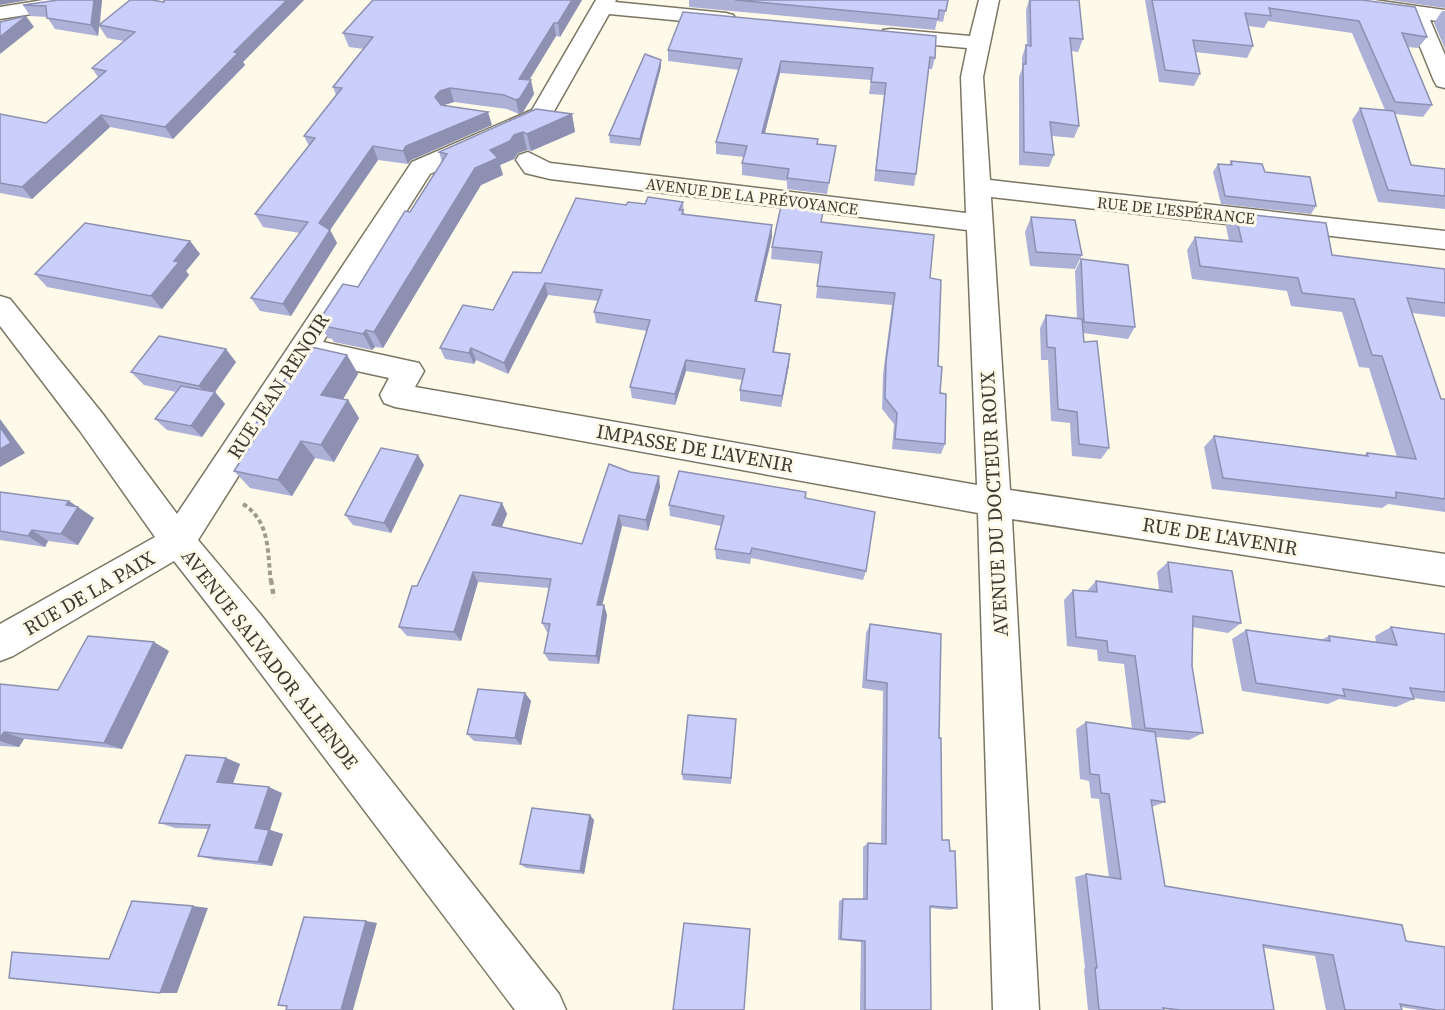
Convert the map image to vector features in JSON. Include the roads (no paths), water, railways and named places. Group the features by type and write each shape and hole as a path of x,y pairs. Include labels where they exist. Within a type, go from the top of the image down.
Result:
{"street":[{"path":"0,13 83,0"},
{"name":"AVENUE DU DOCTEUR ROUX","path":"989,0 972,77 995,502 1016,1010"},
{"path":"1330,0 1445,16"},
{"path":"604,4 743,21"},
{"name":"RUE JEAN RENOIR","path":"178,541 422,168 541,115 604,4"},
{"path":"1416,12 1445,81"},
{"path":"874,33 978,43"},
{"path":"486,115 507,118 516,126"},
{"name":"AVENUE DE LA PRÉVOYANCE","path":"528,160 534,167 550,171 980,223"},
{"name":"RUE DE L'ESPÉRANCE","path":"978,187 1445,240"},
{"name":"AVENUE SALVADOR ALLENDE","path":"0,306 178,541 248,627 543,1010"},
{"name":"IMPASSE DE L'AVENIR","path":"321,352 409,370 396,394 995,502"},
{"name":"RUE DE L'AVENIR","path":"995,502 1445,570"},
{"name":"RUE DE LA PAIX","path":"0,644 178,541"}]}
